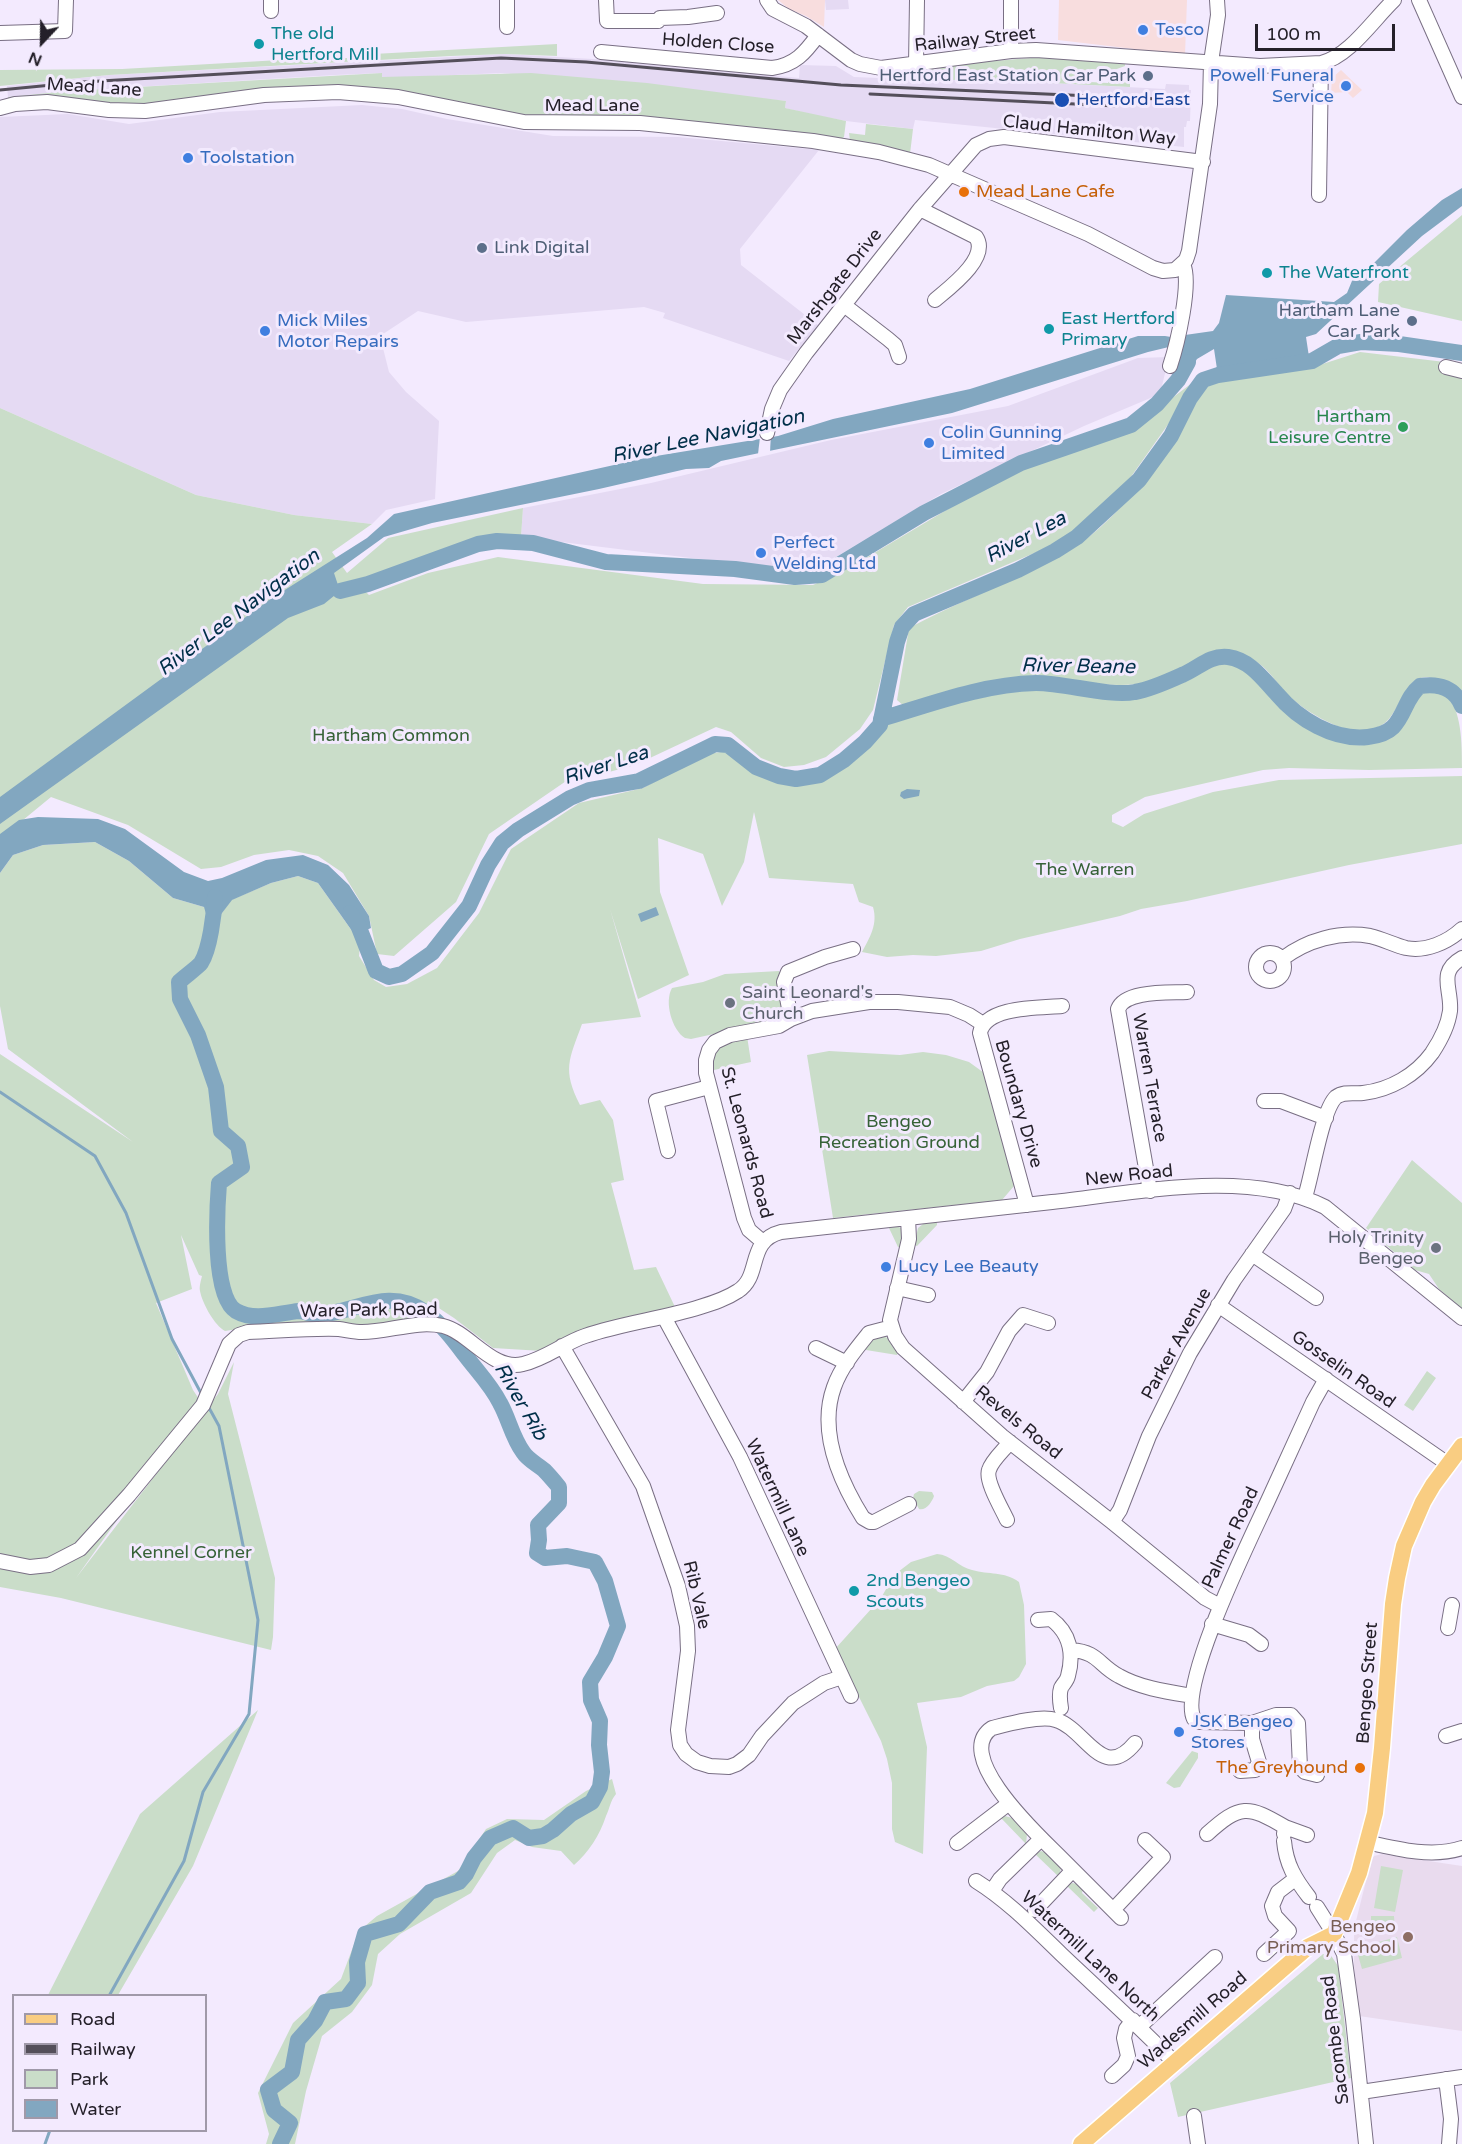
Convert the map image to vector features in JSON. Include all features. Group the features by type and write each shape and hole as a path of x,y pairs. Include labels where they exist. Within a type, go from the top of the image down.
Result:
{"main road":[{"name":"Bengeo Street","path":"1334,1934 1351,1896 1378,1795 1399,1568 1415,1520 1433,1485 1462,1446"},
{"name":"Wadesmill Road","path":"1081,2144 1308,1947 1334,1934"}],"street":[{"path":"0,33 65,31 66,0"},
{"path":"507,0 507,27"},
{"path":"606,0 607,21 658,21 660,18 717,13"},
{"path":"916,65 917,0"},
{"path":"1011,0 1011,51"},
{"path":"1163,271 1175,270 1183,264 1189,251 1210,104 1211,62 1218,15 1217,0"},
{"name":"Railway Street","path":"768,3 860,64 881,68 1011,51 1061,51 1260,66 1322,63 1330,61 1356,41 1394,0"},
{"path":"1419,0 1462,97"},
{"name":"Holden Close","path":"602,52 772,68 784,67 794,62 805,53 818,35"},
{"path":"1319,195 1322,63"},
{"name":"Mead Lane","path":"0,108 15,104 47,102 109,110 146,111 264,95 371,93 524,122 640,123 824,142 879,152 950,173 1115,247 1163,271 1172,281 1185,289"},
{"name":"Claud Hamilton Way","path":"950,173 976,145 989,139 1004,137 1203,162"},
{"name":"Marshgate Drive","path":"766,433 780,390 806,353 950,173"},
{"path":"920,209 976,237 979,244 968,270 935,300"},
{"path":"1170,366 1178,342 1187,275 1183,264"},
{"path":"844,305 895,345 899,357"},
{"path":"1446,367 1462,371"},
{"path":"1282,959 1301,946 1329,938 1361,935 1415,949 1451,938 1462,929"},
{"path":"791,1019 784,982 788,972 853,949"},
{"path":"1305,1197 1326,1118 1333,1102 1340,1095 1385,1088 1406,1078 1424,1062 1437,1045 1449,1018 1448,973 1452,965 1462,958"},
{"name":"Warren Terrace","path":"1150,1191 1118,1009 1121,1002 1133,996 1187,992"},
{"name":"St. Leonards Road","path":"763,1242 749,1230 744,1218 709,1087 706,1060 715,1042 730,1035 779,1026 812,1011 845,1005 898,1002 950,1007 983,1024"},
{"name":"Boundary Drive","path":"1027,1205 980,1040 983,1024 989,1018 1009,1012 1062,1006"},
{"path":"668,1150 656,1101 709,1087"},
{"path":"1264,1101 1281,1101 1326,1118"},
{"name":"New Road","path":"763,1242 781,1232 1150,1191 1242,1186 1305,1197 1335,1214 1462,1318"},
{"name":"Parker Avenue","path":"1112,1522 1120,1510 1145,1445 1190,1353 1218,1305 1284,1209 1290,1193"},
{"path":"908,1218 909,1239 891,1312 892,1327 869,1333 838,1377 831,1396 828,1422 830,1441 842,1479 861,1515 870,1522 874,1522 909,1504"},
{"name":"Ware Park Road","path":"0,1561 30,1567 49,1565 80,1549 129,1495 203,1406 224,1353 238,1335 248,1332 311,1330 372,1331 427,1324 447,1327 498,1361 512,1366 524,1364 583,1336 664,1317 718,1301 741,1289 748,1280 757,1252 763,1242"},
{"path":"1252,1254 1316,1298"},
{"path":"897,1288 928,1295"},
{"name":"Gosselin Road","path":"1218,1305 1448,1464"},
{"path":"963,1402 987,1372 1009,1331 1023,1315 1048,1323"},
{"name":"Watermill Lane","path":"664,1317 740,1457 851,1696"},
{"name":"Revels Road","path":"892,1327 903,1348 1010,1442 1205,1598 1220,1606"},
{"name":"Rib Vale","path":"562,1346 643,1486 678,1586 687,1626 688,1651 678,1730 680,1745 686,1754 697,1762 710,1766 729,1767 737,1764 749,1755 770,1727 793,1703 824,1683 842,1677"},
{"path":"816,1348 847,1364"},
{"name":"Palmer Road","path":"1252,1723 1200,1722 1194,1719 1191,1709 1192,1696 1212,1624 1308,1412 1326,1379"},
{"path":"1006,1520 989,1481 988,1473 991,1465 1010,1442"},
{"path":"1038,1620 1051,1619 1059,1625 1066,1633 1071,1650 1068,1675 1060,1692 1061,1708"},
{"path":"1212,1624 1249,1635 1261,1644"},
{"path":"1071,1650 1092,1654 1125,1679 1192,1696"},
{"path":"1240,1771 1255,1770 1259,1762 1252,1739 1252,1723 1276,1715 1291,1715 1298,1722 1300,1767 1305,1772 1317,1775"},
{"path":"1135,1743 1122,1756 1107,1758 1062,1723 1048,1718 992,1728 984,1734 981,1743 990,1774 1008,1804 1117,1914 1163,1857 1145,1840"},
{"path":"1446,1736 1462,1731"},
{"path":"957,1843 1008,1804"},
{"path":"1207,1833 1230,1816 1250,1810 1261,1812 1284,1834 1307,1835"},
{"name":"Sacombe Road","path":"1284,1834 1286,1856 1295,1879 1334,1934 1344,1954 1365,2144"},
{"path":"992,1891 1000,1879 1041,1839"},
{"path":"1367,1842 1437,1853 1462,1848"},
{"path":"1035,1910 1073,1870"},
{"path":"1264,1954 1289,1931 1275,1916 1272,1906 1278,1892 1295,1879"},
{"name":"Watermill Lane North","path":"976,1881 992,1891 1136,2023 1175,2063"},
{"path":"1112,2076 1124,2065 1128,2056 1124,2038 1126,2030 1215,1957"},
{"path":"1361,2092 1462,2077"},
{"path":"1446,2079 1451,2119 1449,2144"},
{"path":"1192,2123 1198,2144"}],"shaded area":[{"path":"778,0 825,0 824,27 789,9"},
{"path":"825,0 848,0 849,9 826,10"},
{"path":"1059,0 1187,0 1185,55 1058,40"},
{"path":"505,54 610,60 799,78 800,65 836,66 854,77 879,78 913,73 915,82 972,79 1165,89 1166,84 1189,85 1189,90 1191,90 1190,121 1187,121 1184,127 1184,147 915,120 913,129 814,115 785,108 786,101 502,73 382,78 381,73 335,75 68,91 8,97 7,86 109,75"},
{"name":"Powell Funeral Service","path":"1341,70 1362,90 1353,98 1347,92 1331,93 1332,78"},
{"path":"362,105 402,109 447,119 553,136 678,137 819,150 740,249 741,265 818,325 789,361 663,318 665,313 644,307 466,322 418,311 380,336 389,372 406,392 439,421 435,499 386,510 372,524 294,515 196,495 0,408 0,117 68,114 129,124 220,112"},
{"path":"1169,357 1160,394 1084,426 941,494 831,560 804,572 521,537 523,508 651,483 831,440 1008,406 1138,358"},
{"name":"Bengeo Primary School","path":"1382,1854 1462,1866 1462,2031 1359,2016 1354,1966 1354,1929 1371,1861 1374,1856"}],"green space":[{"path":"557,44 557,56 505,54 451,56 109,75 0,86 0,70 122,69 315,58 355,58 355,55"},
{"path":"1057,57 1125,63 1125,66 1114,70 1091,69 1090,82 1108,83 1109,76 1130,77 1130,87 972,79 915,82 913,73 985,62"},
{"path":"382,73 382,77 531,73 647,83 786,101 785,108 846,121 844,137 841,139 535,119 380,90 135,107 48,96 8,99 8,97 68,91"},
{"path":"866,124 913,129 910,154 850,141 849,133 865,135"},
{"path":"1462,215 1462,321 1378,302 1379,284"},
{"path":"1360,352 1462,364 1462,694 1453,686 1424,677 1409,686 1386,722 1368,731 1356,731 1334,725 1303,707 1288,695 1266,669 1255,661 1236,654 1217,651 1152,681 1138,684 1099,684 1034,675 905,707 897,700 909,628 1069,551 1090,536 1128,499 1144,479 1202,391 1214,381 1307,369"},
{"name":"Hartham Common","path":"1192,383 1174,416 1128,481 1073,534 908,607 894,625 873,710 860,729 826,757 804,765 784,767 761,758 731,732 716,727 635,765 609,772 572,777 489,834 456,902 394,956 377,954 369,916 343,873 318,856 289,850 254,855 221,867 201,869 128,825 51,797 0,839 0,408 196,495 294,515 372,524 332,552 347,573 388,538 523,508 521,537 499,537 458,545 356,582 369,595 428,573 498,557 703,584 813,585 849,568 975,493 1040,461 1131,429"},
{"path":"1223,660 1252,669 1276,702 1304,724 1350,744 1366,745 1388,737 1405,719 1418,695 1429,691 1445,692 1458,718 1462,768 1263,770 1145,797 1112,815 1112,822 1123,827 1144,814 1213,792 1279,780 1462,776 1462,844 1349,865 1141,909 981,951 936,956 887,957 862,952 875,919 873,907 859,902 853,884 769,878 754,812 744,862 722,906 703,854 658,838 660,892 689,975 638,999 610,909 641,1017 582,1024 571,1056 569,1073 580,1105 600,1100 613,1120 624,1180 611,1183 634,1270 656,1267 675,1307 632,1318 542,1351 493,1348 428,1301 421,1320 378,1326 244,1328 225,1331 213,1319 203,1302 200,1289 202,1276 199,1275 181,1235 192,1289 156,1303 193,1390 201,1402 76,1578 218,1394 234,1362 228,1394 275,1578 271,1650 61,1598 0,1587 0,1054 133,1142 8,1049 0,1006 0,873 13,855 43,845 95,842 129,861 173,898 204,907 219,917 231,900 271,883 298,876 318,883 355,935 360,946 359,956 374,980 386,987 407,984 437,968 479,913 511,849 579,803 643,788 706,754 728,751 745,764 774,779 814,782 846,767 883,722 909,714 975,697 1031,689 1044,688 1109,697 1138,694 1183,678 1209,662"},
{"path":"779,971 785,1011 782,1019 691,1039 685,1038 676,1029 669,1008 672,988 703,982 725,974"},
{"path":"747,1036 751,1062 714,1070 712,1061 715,1047"},
{"name":"Bengeo Recreation Ground","path":"829,1051 900,1055 923,1052 946,1055 969,1062 987,1075 1014,1186 1002,1200 833,1218 807,1055"},
{"path":"1412,1160 1462,1203 1462,1309 1439,1289 1429,1274 1415,1270 1366,1228"},
{"path":"937,1222 937,1225 917,1246 914,1245 918,1228 923,1224"},
{"path":"889,1228 904,1230 902,1248 898,1247"},
{"path":"882,1335 891,1340 898,1352 897,1355 866,1350 865,1348 873,1338"},
{"path":"1427,1371 1436,1378 1413,1411 1404,1405"},
{"path":"919,1491 932,1492 934,1496 924,1509 919,1509 913,1498 914,1494"},
{"path":"937,1554 947,1556 978,1572 1002,1575 1019,1582 1024,1605 1026,1664 1014,1681 987,1686 961,1697 917,1703 927,1747 923,1854 895,1842 892,1829 892,1783 887,1759 881,1741 835,1649 881,1598 894,1575 911,1562"},
{"path":"258,1710 193,1866 119,1994 49,1994 140,1814"},
{"path":"1192,1751 1198,1753 1198,1758 1180,1787 1174,1788 1166,1783"},
{"path":"612,1779 616,1794 597,1837 574,1865 561,1851 532,1847 515,1840 497,1853 471,1893 400,1934 378,1954 372,1985 352,2012 322,2036 306,2091 295,2144 266,2144 269,2134 258,2093 293,2023 341,1979 359,1931 377,1916 458,1871 486,1829 507,1819 544,1820 586,1791"},
{"path":"1005,1816 1012,1818 1027,1834 1026,1844 1001,1818"},
{"path":"1041,1851 1047,1853 1061,1868 1059,1877 1035,1854"},
{"path":"1381,1866 1403,1870 1395,1912 1374,1908"},
{"path":"1072,1883 1078,1884 1083,1889 1082,1893 1098,1908 1094,1912 1067,1886"},
{"path":"1371,1916 1394,1916 1395,1933 1371,1933"},
{"path":"1397,1937 1402,1958 1362,1969 1356,1948"},
{"path":"1323,1954 1330,1954 1338,1966 1351,2078 1178,2117 1170,2083"}],"water":[{"path":"1462,188 1462,206 1422,236 1316,334 1306,337 1309,357 1217,369 1214,349 1197,359 1183,382 1172,377 1180,357 1181,347 1173,346 952,413 721,461 709,468 686,469 432,523 384,537 334,573 340,591 324,604 288,618 0,824 0,797 269,600 367,538 394,514 650,457 778,436 833,419 970,389 1138,336 1183,339 1185,335 1213,331 1219,323 1226,295 1334,302 1347,293 1354,276 1373,264 1407,230 1442,200"},
{"path":"907,789 920,790 919,796 904,799 900,796 901,792"},
{"path":"38,817 98,819 125,829 184,872 208,881 222,878 266,860 303,855 328,865 349,885 369,916 371,928 355,935 318,883 298,876 271,883 232,900 219,917 207,917 204,907 173,898 129,861 95,842 43,845 13,855 0,873 0,834 19,820"},
{"path":"656,907 659,915 641,922 638,914"}],"pier":[{"path":"771,434 770,452 758,454 760,437"}],"waterway":[{"name":"River Lea","path":"350,913 358,925 376,971 389,977 402,974 432,953 469,906 488,865 502,843 518,830 570,798 589,790 639,781 715,744 728,745 756,767 779,776 796,779 820,775 844,760 880,725 897,642 902,627 914,614 1018,570 1077,537 1139,480 1171,436 1190,398 1203,380 1218,375 1312,361 1338,346 1361,342 1399,344 1462,353"},
{"path":"340,591 368,584 478,544 497,541 533,543 606,562 735,569 795,577 822,575 924,513 1021,463 1131,425 1157,404 1178,380 1188,362"},
{"name":"River Beane","path":"881,719 977,691 1016,684 1048,684 1113,693 1135,692 1165,682 1221,657 1243,662 1261,676 1295,712 1330,732 1342,735 1368,737 1388,731 1397,722 1415,690 1420,686 1434,685 1446,688 1455,695 1462,706"},
{"name":"River Rib","path":"215,897 211,931 204,957 201,963 179,982 180,999 198,1035 216,1087 221,1131 238,1146 242,1167 219,1183 218,1251 223,1289 228,1303 236,1311 251,1316 299,1311 320,1315 386,1301 399,1301 425,1312 452,1338 492,1390 525,1455 544,1470 559,1487 559,1503 538,1525 537,1553 545,1558 567,1556 595,1562 605,1581 618,1626 605,1657 590,1682 591,1700 600,1721 599,1745 602,1772 600,1787 592,1802 571,1814 543,1836 529,1838 513,1828 490,1838 459,1882 430,1892 399,1924 365,1934 357,1962 358,1983 346,1999 325,2002 315,2021 298,2040 292,2072 268,2090 274,2110 290,2123 280,2144"},
{"path":"0,1092 95,1156 126,1213 172,1339 202,1395"},
{"path":"110,1994 184,1861 203,1792 249,1714 258,1620 219,1426 208,1406"},
{"path":"45,2144 49,2132"}],"railway":[{"path":"0,90 83,82 501,58 586,62 841,85 1159,99"},
{"path":"870,94 1116,106"}],"place":[{"name":"Tesco","path":"1143,30"},
{"name":"The old Hertford Mill","path":"259,44"},
{"name":"Hertford East Station Car Park","path":"1148,76"},
{"name":"Powell Funeral Service","path":"1346,86"},
{"name":"Hertford East","path":"1062,100"},
{"name":"Toolstation","path":"188,158"},
{"name":"Mead Lane Cafe","path":"964,192"},
{"name":"Link Digital","path":"482,248"},
{"name":"The Waterfront","path":"1267,273"},
{"name":"Hartham Lane Car Park","path":"1412,321"},
{"name":"East Hertford Primary","path":"1049,329"},
{"name":"Mick Miles Motor Repairs","path":"265,331"},
{"name":"Hartham Leisure Centre","path":"1403,427"},
{"name":"Colin Gunning Limited","path":"929,443"},
{"name":"Perfect Welding Ltd","path":"761,553"},
{"name":"Saint Leonard's Church","path":"730,1003"},
{"name":"Holy Trinity Bengeo","path":"1436,1248"},
{"name":"Lucy Lee Beauty","path":"886,1267"},
{"name":"2nd Bengeo Scouts","path":"854,1591"},
{"name":"JSK Bengeo Stores","path":"1179,1732"},
{"name":"The Greyhound","path":"1360,1768"},
{"name":"Bengeo Primary School","path":"1408,1937"}],"water label":[{"name":"River Lee Navigation","path":"708,437"},
{"name":"River Lee Navigation","path":"239,613"}],"park label":[{"name":"The Warren","path":"1085,870"},
{"name":"Kennel Corner","path":"191,1553"}]}
